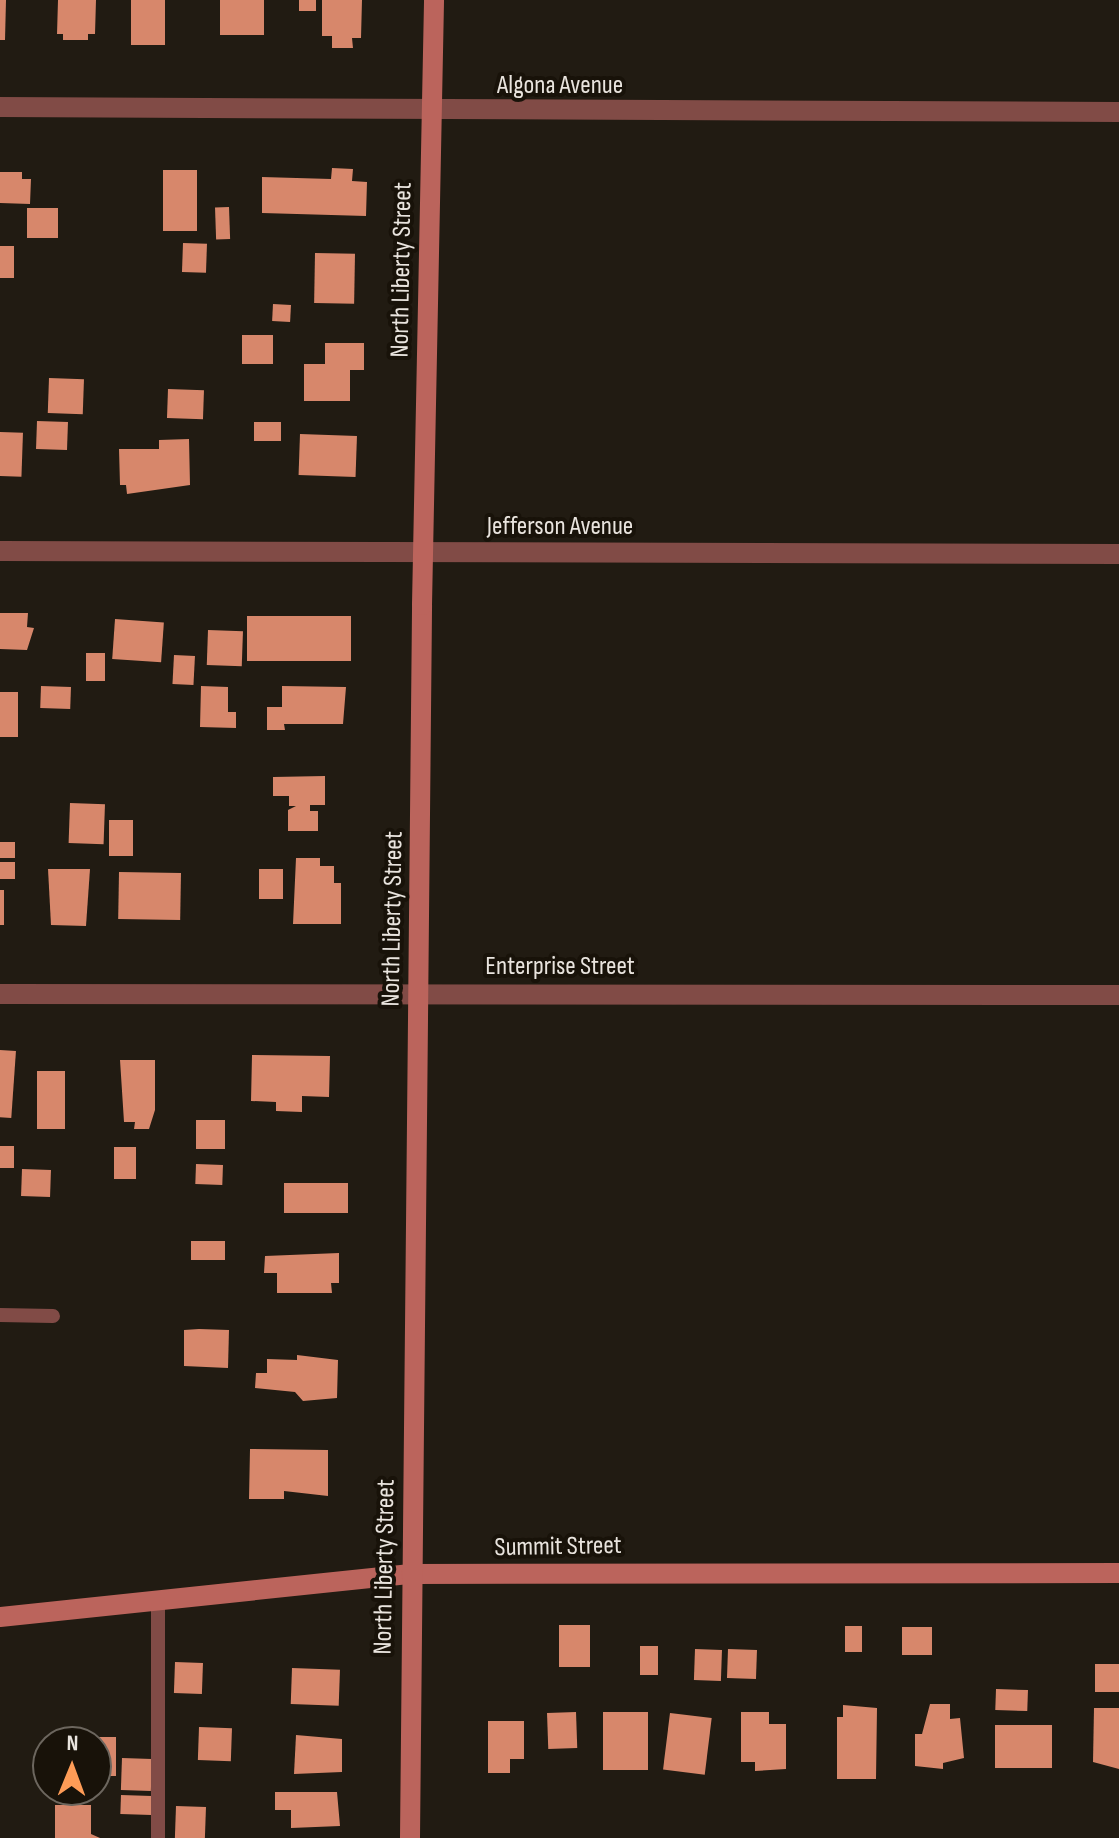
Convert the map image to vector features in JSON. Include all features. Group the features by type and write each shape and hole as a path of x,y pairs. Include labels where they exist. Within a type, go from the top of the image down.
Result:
{"main road":[{"name":"North Liberty Street","path":"410,1838 423,553 434,0"},
{"name":"Summit Street","path":"0,1617 411,1574 1119,1573"}],"street":[{"name":"Algona Avenue","path":"0,107 1119,112"},
{"name":"Jefferson Avenue","path":"0,551 1119,554"},
{"name":"Enterprise Street","path":"0,994 1119,995"}],"lane":[{"path":"0,1315 53,1316"},
{"path":"158,1600 158,1838"}],"building":[{"path":"0,0 6,0 5,40 0,40"},
{"path":"58,0 96,0 95,34 88,34 88,40 63,40 63,34 57,34"},
{"path":"131,0 165,0 165,45 131,45"},
{"path":"220,0 264,0 264,35 220,35"},
{"path":"299,0 316,0 316,11 299,11"},
{"path":"322,0 362,0 361,38 352,38 353,48 332,48 332,36 322,36"},
{"path":"332,168 353,169 352,181 367,182 366,216 262,213 262,177 331,179"},
{"path":"163,170 197,170 197,231 163,231"},
{"path":"0,172 22,172 22,179 31,179 30,204 0,203"},
{"path":"215,207 229,207 230,239 216,239"},
{"path":"27,208 58,208 58,238 27,238"},
{"path":"183,243 207,244 206,273 182,272"},
{"path":"0,246 14,246 14,278 0,278"},
{"path":"315,253 355,254 354,304 314,303"},
{"path":"273,304 291,305 290,322 272,321"},
{"path":"242,335 273,335 273,364 242,364"},
{"path":"325,343 364,343 364,370 350,370 350,401 304,401 304,364 325,364"},
{"path":"49,378 84,379 83,414 48,413"},
{"path":"168,389 204,390 203,419 167,418"},
{"path":"37,421 68,422 67,450 36,449"},
{"path":"254,422 281,422 281,441 254,441"},
{"path":"0,432 23,433 21,477 0,476"},
{"path":"300,434 357,436 356,477 299,475"},
{"path":"189,439 190,485 127,494 126,485 120,485 119,449 159,449 159,440"},
{"path":"0,613 28,613 27,627 34,628 27,650 0,649"},
{"path":"247,616 351,616 351,661 247,661"},
{"path":"115,619 164,622 161,662 112,659"},
{"path":"208,630 243,631 242,666 207,665"},
{"path":"86,653 105,653 105,681 86,681"},
{"path":"174,655 195,656 193,685 172,684"},
{"path":"41,686 71,687 70,709 40,708"},
{"path":"201,686 228,687 228,712 236,712 236,728 200,727"},
{"path":"282,686 346,687 343,724 284,724 285,730 267,730 267,707 282,707"},
{"path":"0,692 18,692 18,737 0,737"},
{"path":"325,776 325,805 310,805 310,811 318,811 318,831 288,831 288,810 296,806 289,806 289,796 273,796 273,777"},
{"path":"70,803 105,804 104,844 69,843"},
{"path":"109,820 133,820 133,856 109,856"},
{"path":"0,842 15,842 15,858 0,858"},
{"path":"296,858 320,858 320,866 334,866 334,883 341,883 341,924 293,924"},
{"path":"0,862 15,862 15,879 0,879"},
{"path":"48,869 90,869 86,926 51,925"},
{"path":"259,869 283,869 283,899 259,899"},
{"path":"119,872 181,873 180,920 118,919"},
{"path":"0,890 4,890 4,925 0,925"},
{"path":"0,1050 16,1051 11,1118 0,1117"},
{"path":"252,1055 330,1056 329,1097 302,1096 302,1112 276,1111 276,1102 251,1101"},
{"path":"120,1060 155,1060 155,1110 149,1129 134,1129 135,1122 124,1122"},
{"path":"37,1071 65,1071 65,1129 37,1129"},
{"path":"196,1120 225,1120 225,1149 196,1149"},
{"path":"0,1146 14,1146 14,1168 0,1168"},
{"path":"114,1147 136,1147 136,1179 114,1179"},
{"path":"196,1164 223,1165 222,1185 195,1184"},
{"path":"22,1169 51,1170 50,1197 21,1196"},
{"path":"284,1183 348,1183 348,1213 284,1213"},
{"path":"191,1241 225,1241 225,1260 191,1260"},
{"path":"339,1253 339,1283 331,1283 332,1293 277,1293 277,1273 264,1273 265,1256"},
{"path":"184,1330 229,1330 228,1368 184,1366"},
{"path":"297,1355 338,1360 337,1398 303,1401 295,1392 255,1388 256,1373 267,1373 267,1359 297,1360"},
{"path":"250,1449 328,1450 328,1496 284,1491 284,1499 249,1499"},
{"path":"559,1625 590,1625 590,1667 559,1667"},
{"path":"845,1626 862,1626 862,1652 845,1652"},
{"path":"902,1627 932,1627 932,1655 902,1655"},
{"path":"640,1646 658,1646 658,1675 640,1675"},
{"path":"695,1649 722,1650 721,1681 694,1680"},
{"path":"728,1649 757,1650 756,1679 727,1678"},
{"path":"175,1662 203,1663 202,1694 174,1693"},
{"path":"1095,1664 1119,1664 1119,1692 1095,1692"},
{"path":"292,1668 340,1670 339,1706 291,1704"},
{"path":"996,1689 1028,1690 1027,1711 995,1710"},
{"path":"930,1704 950,1704 950,1719 960,1718 964,1758 943,1763 943,1769 915,1766 915,1734 922,1734"},
{"path":"843,1705 877,1708 876,1779 837,1779 837,1717 843,1717"},
{"path":"1094,1708 1119,1708 1119,1769 1093,1762"},
{"path":"576,1712 577,1748 548,1749 547,1713"},
{"path":"603,1712 648,1712 648,1770 603,1770"},
{"path":"741,1712 769,1712 769,1724 786,1724 786,1769 755,1771 755,1762 741,1762"},
{"path":"670,1713 712,1718 705,1775 663,1770"},
{"path":"488,1721 524,1721 524,1759 510,1759 510,1773 488,1773"},
{"path":"995,1725 1052,1725 1052,1768 995,1768"},
{"path":"199,1727 232,1728 231,1761 198,1760"},
{"path":"296,1735 342,1739 342,1772 294,1774"},
{"path":"112,1737 116,1737 116,1776 112,1776"},
{"path":"122,1758 152,1759 151,1791 121,1790"},
{"path":"275,1792 337,1792 340,1826 291,1828 291,1810 275,1810"},
{"path":"121,1795 152,1796 151,1815 120,1814"},
{"path":"55,1806 91,1806 91,1834 100,1838 55,1838"},
{"path":"176,1806 206,1807 205,1838 175,1838"}]}
